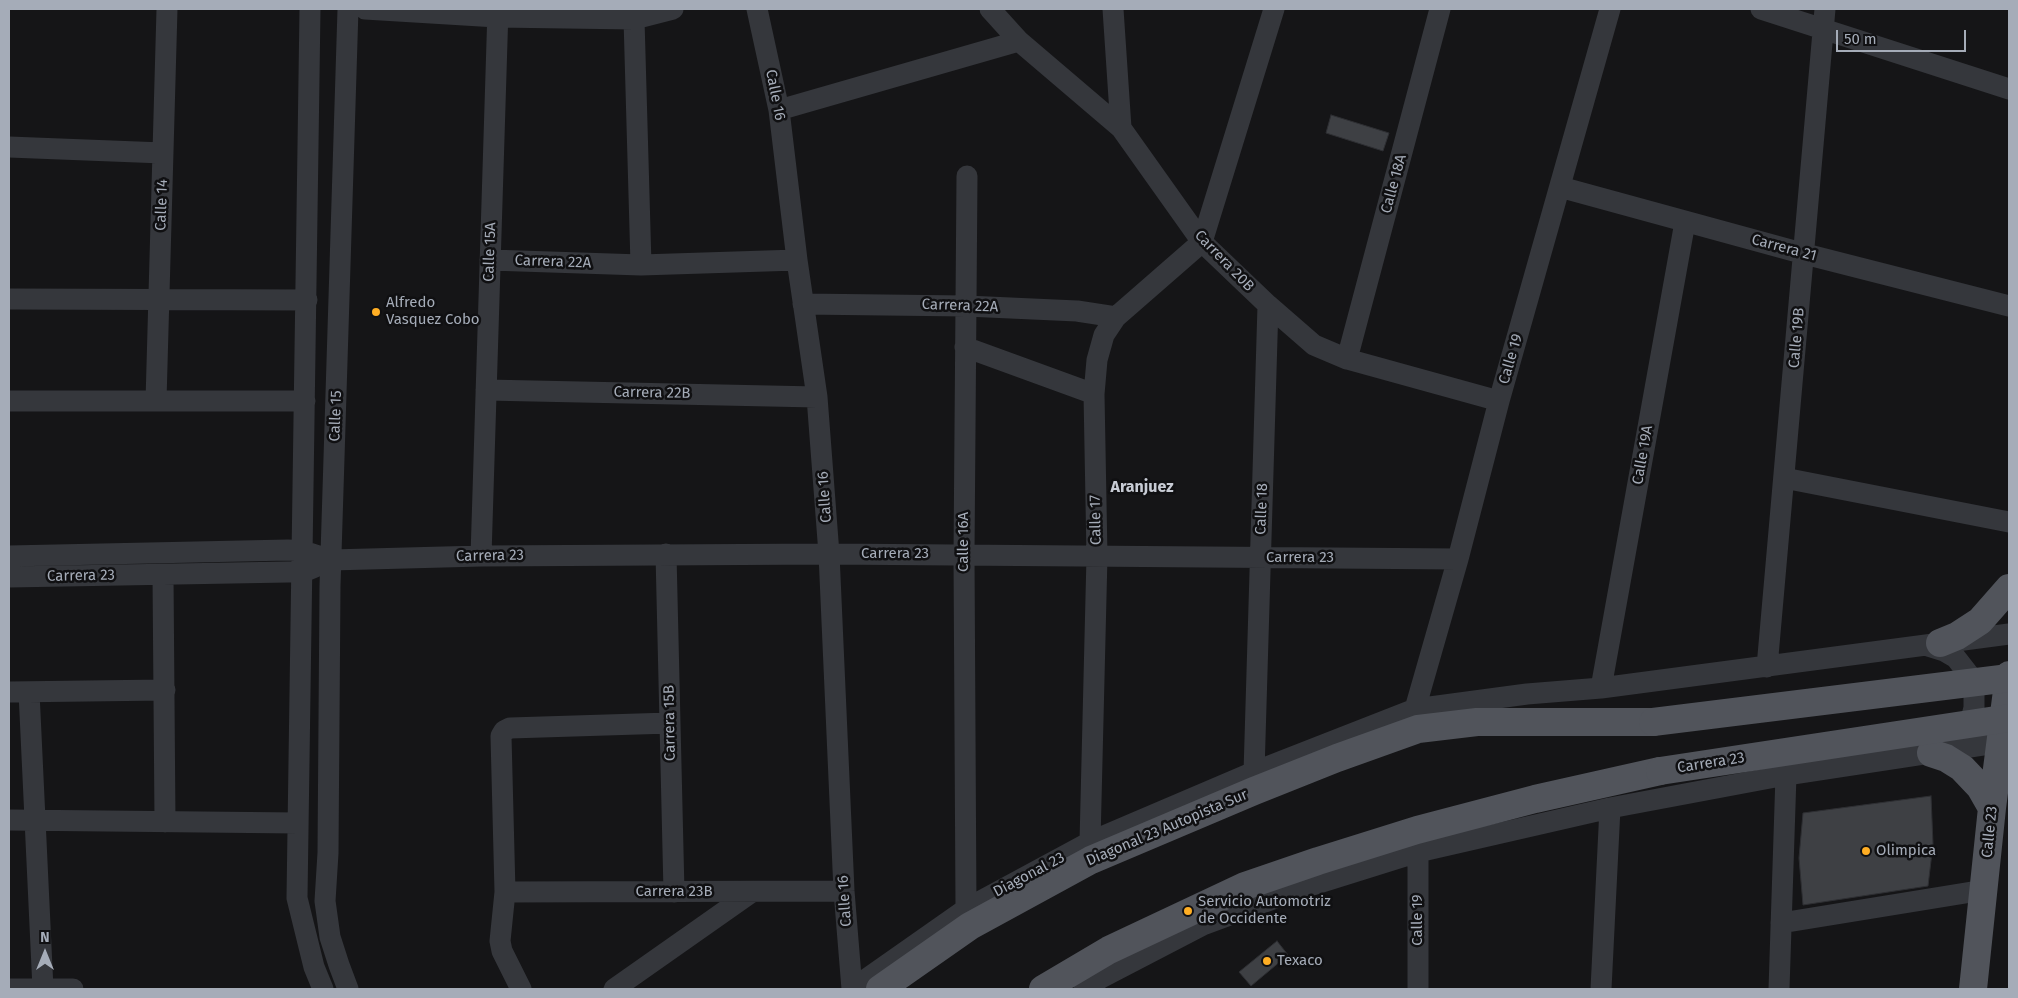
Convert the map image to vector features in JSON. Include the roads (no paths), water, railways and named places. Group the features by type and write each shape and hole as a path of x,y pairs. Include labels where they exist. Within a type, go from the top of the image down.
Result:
{"main road":[{"path":"1933,645 1957,636 1980,621 2009,588"},
{"name":"Diagonal 23 Autopista Sur","path":"880,989 970,926 1091,860 1337,758 1416,719 1478,722 1653,722 2009,676"},
{"name":"Calle 23","path":"1973,989 1992,808 2007,723 2009,676"},
{"name":"Carrera 23","path":"1418,841 1535,799 1660,771 2007,723"},
{"path":"1935,752 1962,768 1976,782 1992,808"},
{"path":"1048,987 1109,950 1245,886 1318,861 1418,841"},
{"path":"1048,987 1092,984"}],"street":[{"name":"Calle 14","path":"156,401 167,9"},
{"path":"302,9 310,9"},
{"name":"Calle 15","path":"297,898 310,9"},
{"name":"Calle 15","path":"328,853 331,560 348,9"},
{"path":"365,9 634,19 674,9"},
{"name":"Calle 16","path":"757,9 779,110 797,260 817,397 829,554 844,891 852,989"},
{"name":"Carrera 20B","path":"990,9 1019,42 1121,128 1202,242 1314,346 1347,359 1499,401"},
{"path":"1113,9 1121,128"},
{"path":"1202,242 1274,9"},
{"name":"Calle 18A","path":"1347,359 1440,9"},
{"name":"Calle 19","path":"1416,719 1499,401 1610,9"},
{"path":"1761,9 1824,19 2009,89"},
{"name":"Calle 15A","path":"481,556 498,13"},
{"path":"634,19 641,265"},
{"name":"Calle 19B","path":"1768,667 1824,19"},
{"path":"779,110 1019,42"},
{"path":"9,147 163,152"},
{"name":"Calle 16A","path":"966,909 964,555 967,176"},
{"name":"Carrera 21","path":"1560,187 1804,254 2009,306"},
{"name":"Calle 19A","path":"1601,688 1685,222"},
{"name":"Calle 17","path":"1090,842 1097,556 1094,394 1097,360 1104,335 1116,316 1202,242"},
{"name":"Carrera 22A","path":"490,260 641,265 797,260"},
{"path":"9,299 307,300"},
{"name":"Carrera 22A","path":"803,304 966,306 1077,311 1116,316"},
{"name":"Calle 18","path":"1254,772 1268,305"},
{"path":"965,348 1094,394"},
{"name":"Carrera 22B","path":"486,390 817,397"},
{"path":"9,401 305,401"},
{"path":"1784,478 2009,522"},
{"name":"Carrera 23","path":"9,556 303,551 331,560 666,554 1458,559"},
{"name":"Carrera 15B","path":"666,554 674,892"},
{"name":"Carrera 23","path":"9,578 303,572 331,560"},
{"path":"163,575 165,822"},
{"path":"1416,719 1527,694 1601,688 2009,634"},
{"path":"1933,645 1950,654 1962,664 1970,676 1974,692 1974,708 1968,727 1954,742 1935,752"},
{"path":"43,989 35,820 19,692 165,690"},
{"name":"Diagonal 23","path":"852,989 966,909 1090,842 1254,772 1416,719"},
{"path":"521,989 501,947 504,892 501,736 504,730 510,728 670,723"},
{"name":"Carrera 23","path":"1418,841 1786,775 1935,752 2007,723"},
{"path":"1779,989 1786,775"},
{"path":"1601,989 1610,808"},
{"path":"9,820 298,823"},
{"path":"1092,984 1203,926 1418,841"},
{"name":"Calle 19","path":"1418,841 1418,989"},
{"path":"328,853 325,901 330,937 338,965 348,989"},
{"path":"328,853 335,905 342,932 364,989"},
{"path":"1781,923 1984,890"},
{"name":"Carrera 23B","path":"504,892 844,891"},
{"path":"614,989 752,892"},
{"path":"297,898 314,967 323,989"},
{"path":"297,898 302,969 307,989"},
{"path":"9,989 73,989"}],"place":[{"name":"Alfredo Vasquez Cobo","path":"376,312"},
{"name":"Olimpica","path":"1866,851"},
{"name":"Servicio Automotriz de Occidente","path":"1188,911"},
{"name":"Texaco","path":"1267,961"}],"district":[{"name":"Aranjuez","path":"1142,488"}]}
